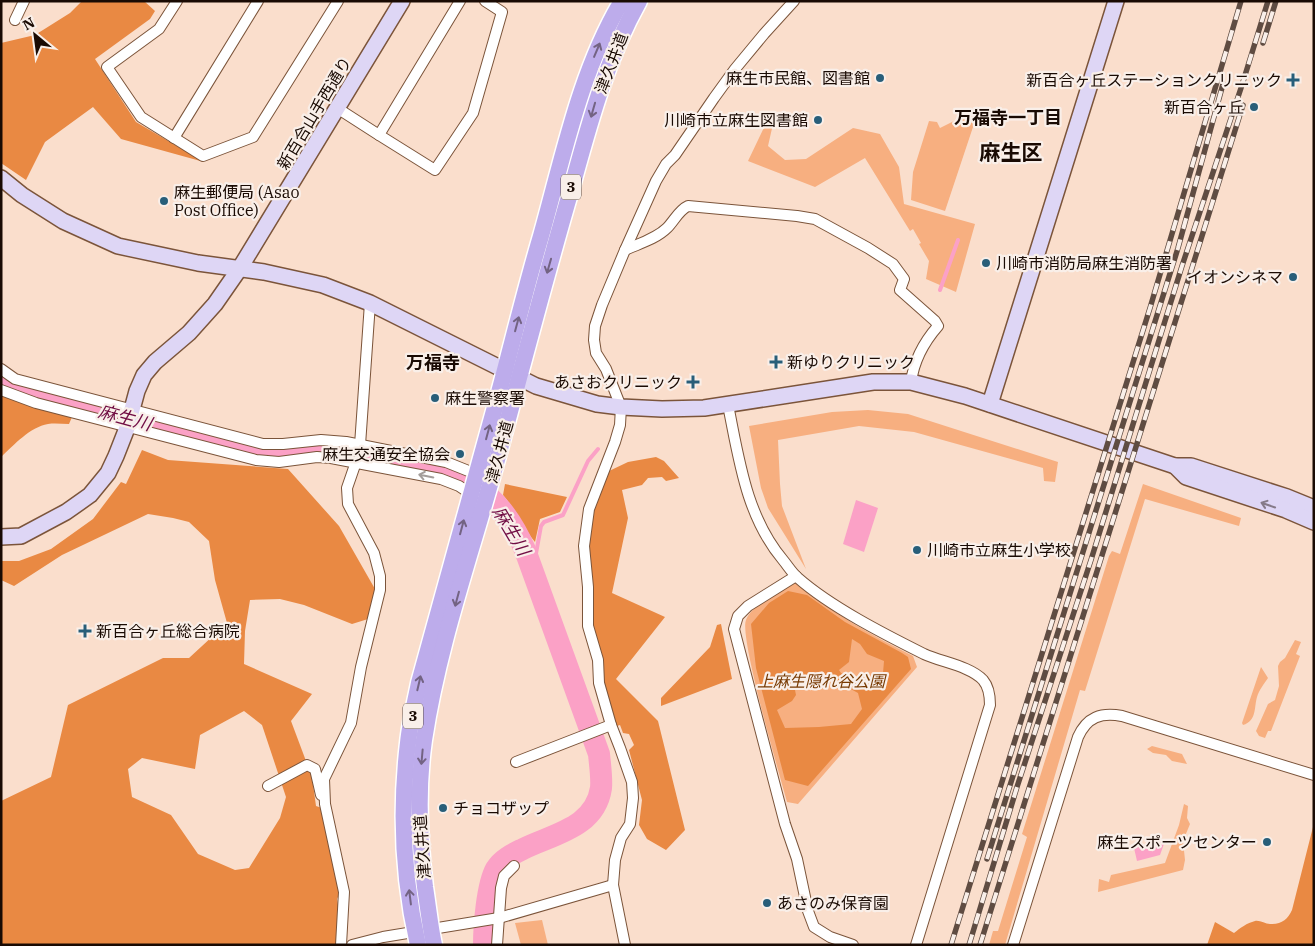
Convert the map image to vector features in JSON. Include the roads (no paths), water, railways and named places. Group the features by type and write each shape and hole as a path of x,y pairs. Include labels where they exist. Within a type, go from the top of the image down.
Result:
{"main road":[{"name":"津久井道","path":"424,938 419,818 420,781 424,741 433,687 464,573 488,495 511,374 585,82 601,42 622,1"},
{"name":"津久井道","path":"424,938 404,851 403,820 404,779 408,741 419,683 473,485 511,374 600,88 625,26 639,1"}],"street":[{"path":"15,20 24,1"},
{"path":"176,1 159,29 107,67 141,117 203,156 254,136 338,1"},
{"path":"174,138 258,1"},
{"name":"新百合山手西通り","path":"1,537 21,536 66,512 90,495 108,473 144,375 155,362 189,333 215,304 240,268 402,1"},
{"path":"380,135 460,1"},
{"path":"338,108 435,170 473,113 502,12 485,1"},
{"path":"625,945 613,886 615,860 621,838 630,824 633,798 632,782 611,725 599,683 598,660 588,626 588,587 584,546 589,509 615,442 620,425 621,407 606,369 596,354 595,326 625,250 666,164 675,155 735,69 794,1"},
{"path":"990,404 1116,1"},
{"path":"1,178 22,195 63,221 118,246 323,285 370,304 536,386 597,404 662,409 704,408 873,382 911,382 990,404 1174,466 1191,466 1287,497 1314,508"},
{"path":"625,250 648,240 666,229 684,208 688,206 797,216 817,220 893,264 904,279 900,290 935,320 938,326 926,339 913,367 911,382"},
{"path":"360,445 370,304"},
{"path":"1,369 15,379 256,460 278,462 317,457 331,458 441,479 459,486 473,485"},
{"path":"1,390 36,403 129,418 262,444 321,440 360,445 373,450 446,462 473,485"},
{"path":"728,405 743,481 755,515 775,551 796,576 828,600 888,636 926,655 971,672 983,680 990,693 990,705 916,945"},
{"path":"370,464 373,450"},
{"path":"341,945 344,892 326,804 324,779 351,723 361,666 380,590 380,576 374,553 348,504 347,488 356,462"},
{"path":"1174,466 1186,477 1286,510 1314,522"},
{"path":"796,576 748,606 738,616 734,629 785,824 797,860 808,911 814,927 830,937 853,945"},
{"path":"1013,945 1078,737 1083,727 1091,720 1110,714 1122,716 1314,775"},
{"path":"516,762 611,725"},
{"path":"268,786 308,765 315,769 319,791 326,804"},
{"path":"497,945 496,918 501,888 504,876 514,866"},
{"path":"352,945 383,937 424,938 477,921 496,918 613,886"}],"waterway":[{"path":"940,290 958,240"},
{"name":"麻生川","path":"1,379 39,395 254,452 288,454 326,448 352,452 433,471 470,484 485,494 500,508 513,526 525,550 599,754 601,788 597,801 582,821 559,834 515,853 498,865 488,895 484,945"},
{"path":"533,570 541,526 544,522 563,515 588,461 598,449"}],"railway":[{"path":"951,945 1150,308 1241,1"},
{"path":"969,945 1182,266 1268,1"},
{"path":"1263,43 1276,1"},
{"path":"987,859 1178,248 1223,84"},
{"path":"980,945 1243,105"}],"place":[{"name":"麻生市民館、図書館","path":"880,78"},
{"name":"新百合ヶ丘ステーションクリニック","path":"1293,80"},
{"name":"新百合ヶ丘","path":"1254,107"},
{"name":"川崎市立麻生図書館","path":"818,120"},
{"name":"麻生郵便局 (Asao Post Office)","path":"164,201"},
{"name":"川崎市消防局麻生消防署","path":"986,263"},
{"name":"イオンシネマ","path":"1293,277"},
{"name":"新ゆりクリニック","path":"776,362"},
{"name":"あさおクリニック","path":"693,382"},
{"name":"麻生警察署","path":"435,398"},
{"name":"麻生交通安全協会","path":"460,454"},
{"name":"川崎市立麻生小学校","path":"917,550"},
{"name":"新百合ヶ丘総合病院","path":"85,631"},
{"name":"チョコザップ","path":"443,808"},
{"name":"麻生スポーツセンター","path":"1267,842"},
{"name":"あさのみ保育園","path":"767,903"}],"district":[{"name":"万福寺一丁目","path":"1008,118"},
{"name":"麻生区","path":"1011,153"},
{"name":"万福寺","path":"433,363"}],"park label":[{"name":"上麻生隠れ谷公園","path":"821,681"}]}
